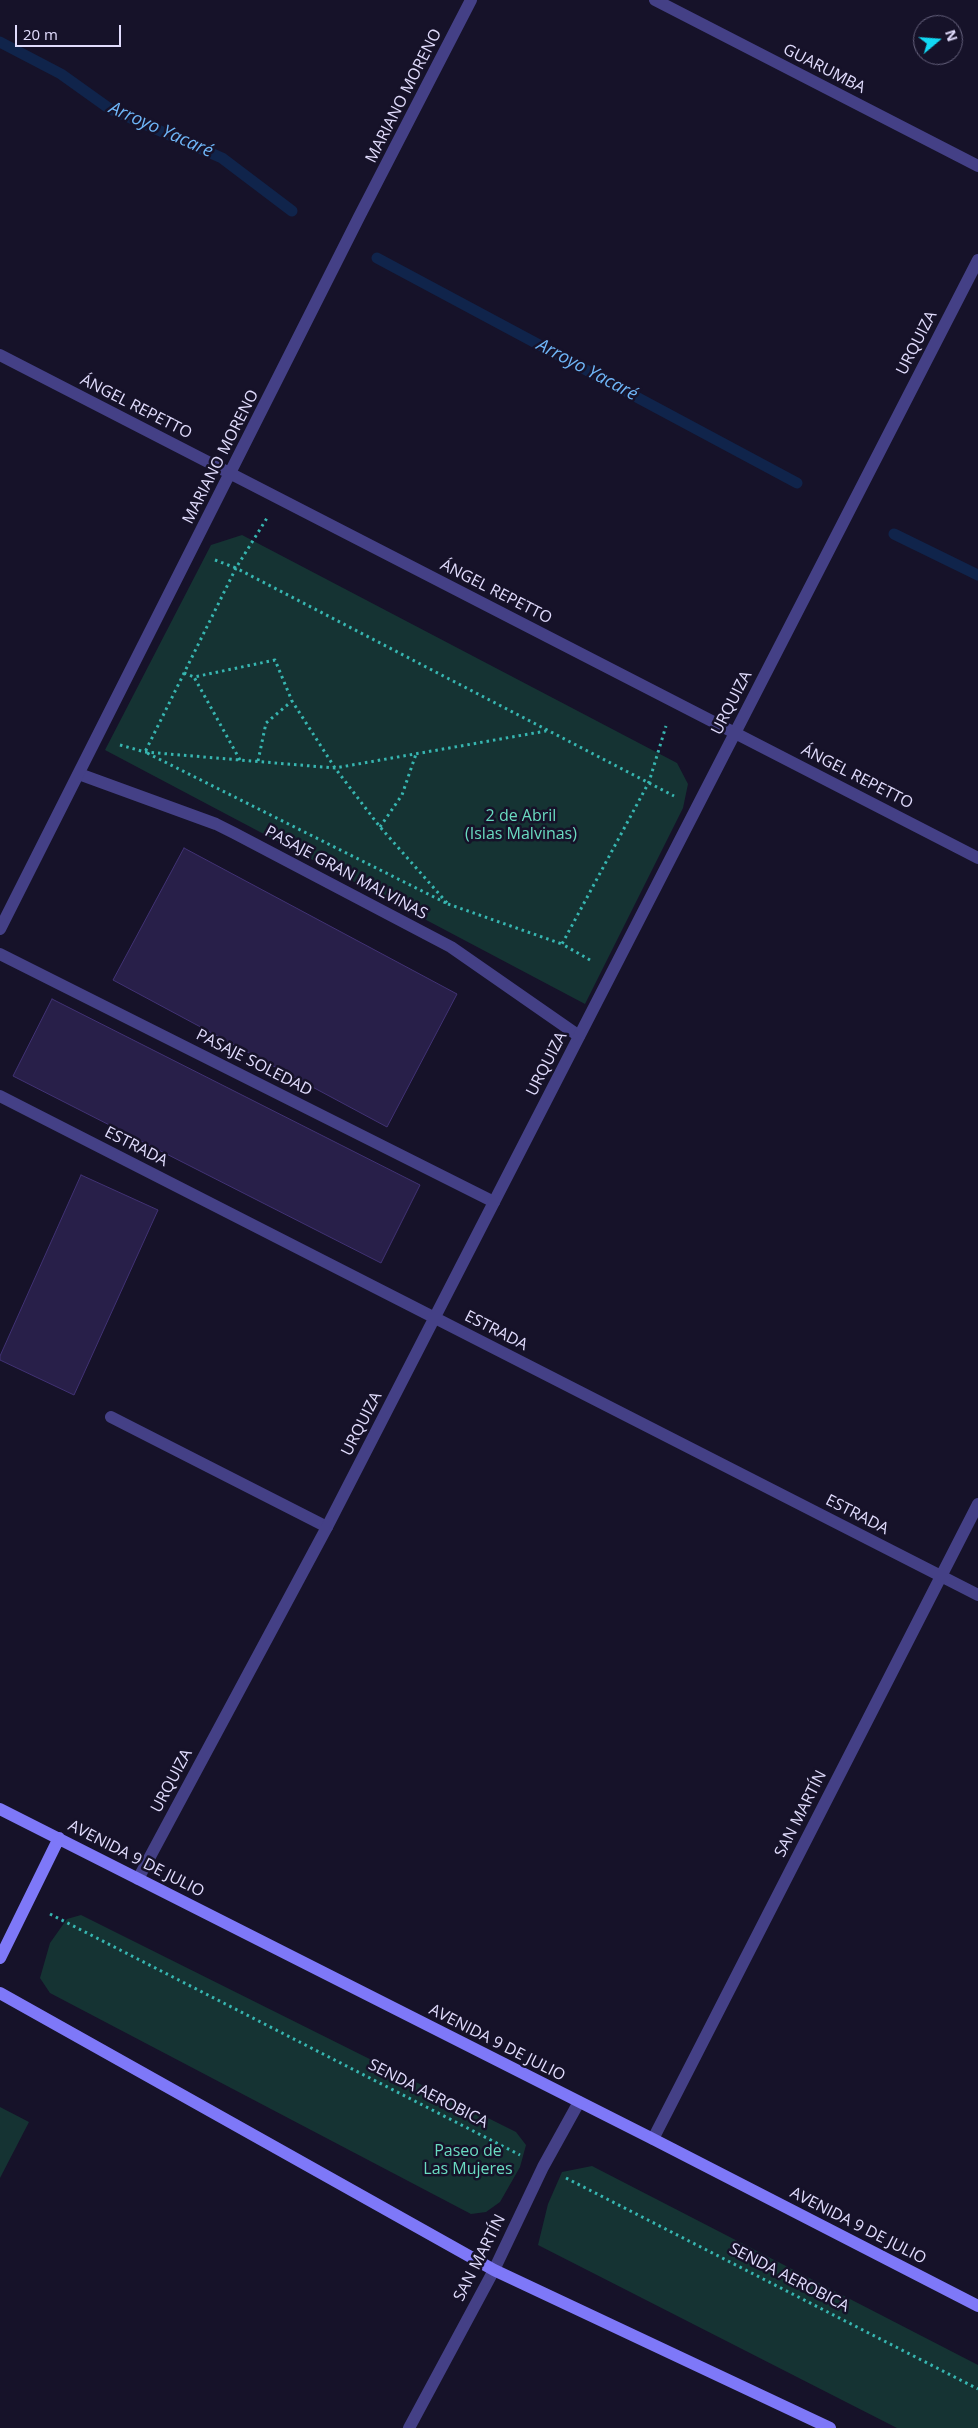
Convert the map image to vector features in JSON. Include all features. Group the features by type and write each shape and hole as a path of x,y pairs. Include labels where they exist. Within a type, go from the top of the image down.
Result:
{"main road":[{"name":"AVENIDA 9 DE JULIO","path":"0,1809 653,2139 978,2306"},
{"path":"0,1958 29,1904 59,1838"},
{"path":"0,1993 494,2270 830,2428"}],"street":[{"name":"MARIANO MORENO","path":"0,930 359,217 472,0"},
{"name":"GUARUMBA","path":"655,0 978,166"},
{"name":"URQUIZA","path":"138,1879 327,1527 978,260"},
{"name":"ÁNGEL REPETTO","path":"0,355 978,858"},
{"name":"PASAJE GRAN MALVINAS","path":"79,774 216,824 234,833 451,947 579,1036"},
{"name":"PASAJE SOLEDAD","path":"0,954 494,1202"},
{"name":"ESTRADA","path":"0,1096 978,1595"},
{"path":"112,1417 327,1527"},
{"name":"SAN MARTÍN","path":"653,2139 978,1504"},
{"name":"SAN MARTÍN","path":"409,2428 494,2270 543,2167 579,2102"}],"path":[{"path":"145,752 236,568 279,499"},
{"path":"236,568 696,808"},
{"path":"184,673 194,677 275,660 292,701 335,768 380,828 448,904"},
{"path":"194,677 240,760"},
{"path":"258,761 266,723 292,701"},
{"path":"562,944 649,782 674,702"},
{"path":"145,752 335,768 547,731"},
{"path":"145,752 448,904 562,944 612,973"},
{"path":"380,828 402,795 416,754"},
{"name":"SENDA AEROBICA","path":"29,1904 978,2389"}],"green space":[{"name":"2 de Abril (Islas Malvinas)","path":"242,535 677,763 688,784 683,808 585,1004 105,750 211,545"},
{"name":"Paseo de Las Mujeres","path":"81,1915 516,2132 526,2145 520,2167 500,2202 486,2212 471,2214 50,1993 40,1978 50,1943 67,1919"},
{"path":"0,2107 29,2122 0,2178"},
{"path":"592,2166 978,2365 978,2428 897,2428 538,2245 548,2204 562,2172"}],"building":[{"path":"184,848 457,994 387,1127 113,980"},
{"path":"52,999 420,1185 381,1263 13,1076"},
{"path":"81,1175 158,1210 74,1395 0,1360 0,1356"}],"waterway":[{"name":"Arroyo Yacaré","path":"0,42 61,74 110,109 222,158 292,211"},
{"name":"Arroyo Yacaré","path":"377,258 797,483"},
{"name":"Arroyo Yacaré","path":"894,534 978,575"}]}
